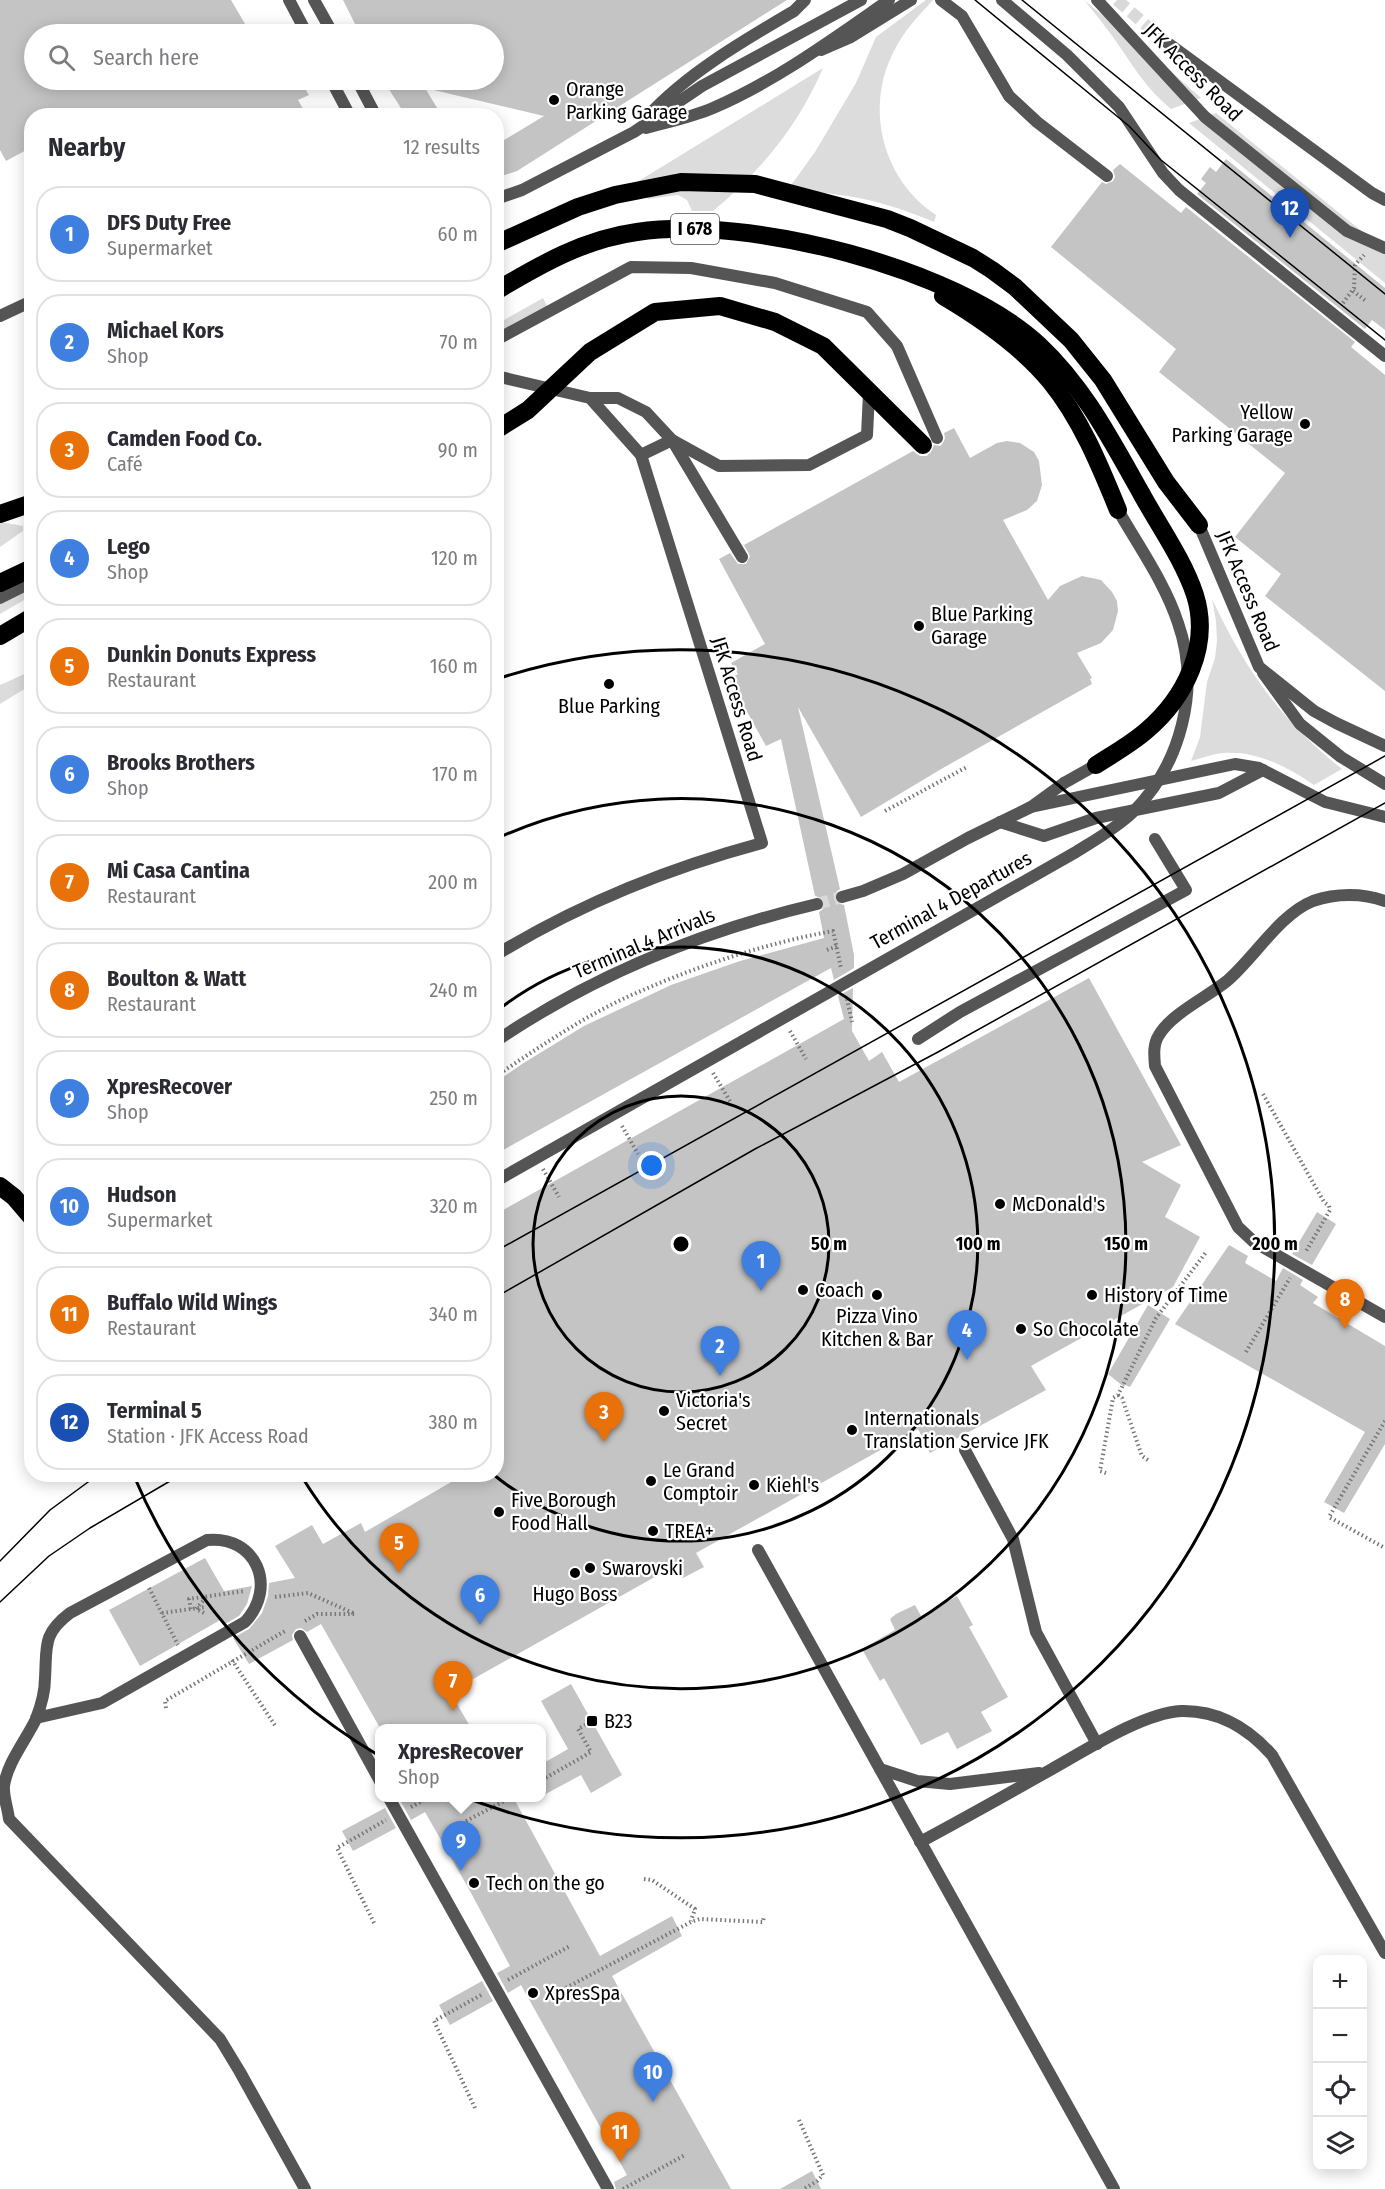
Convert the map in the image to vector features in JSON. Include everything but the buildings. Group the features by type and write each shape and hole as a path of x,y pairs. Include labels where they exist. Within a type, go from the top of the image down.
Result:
{"highway":[{"path":"504,240 578,207 615,195 681,182 755,184 887,219 948,245 992,270 1015,287 1071,340 1103,380 1166,482 1199,525"},
{"name":"I 678","path":"504,286 529,271 591,243 636,232 663,229 692,229 793,241 866,260"},
{"path":"866,260 917,282 952,302 996,331 1026,356 1051,382 1074,417 1095,455 1118,510"},
{"path":"866,260 927,278 979,303 1022,331 1063,368 1087,399 1183,568 1196,598 1199,615 1198,646 1189,678 1182,691 1148,730 1096,765"},
{"path":"504,425 528,410 590,352 655,312 720,306 775,321 823,346 869,393 930,442"},
{"path":"0,514 24,506"},
{"path":"0,583 24,572"},
{"path":"0,636 24,622"},
{"path":"0,1186 24,1209"}],"street":[{"path":"289,0 302,24"},
{"path":"315,0 328,24"},
{"path":"634,132 666,96 704,68 794,11 805,0"},
{"path":"504,197 522,190 634,132 702,86 861,0"},
{"path":"634,132 710,109 749,91 812,54 889,0"},
{"path":"812,54 851,37 912,0"},
{"path":"941,0 962,16 1009,96 1037,122 1107,176"},
{"path":"1002,0 1067,55 1119,106 1163,172 1179,190 1385,356"},
{"name":"JFK Access Road","path":"1097,0 1205,117 1347,231 1385,248"},
{"path":"1161,38 1372,193 1385,200"},
{"path":"336,90 346,108"},
{"path":"362,90 372,108"},
{"path":"504,336 632,267 691,268 775,283 867,312 897,346 930,442"},
{"path":"0,316 24,305"},
{"path":"504,378 590,398 618,398 646,412 672,440 742,557"},
{"path":"672,440 719,466 809,465 867,435 869,393"},
{"name":"JFK Access Road","path":"504,951 565,917 629,887 762,843 641,455 590,398"},
{"path":"641,455 672,440"},
{"name":"Terminal 4 Departures","path":"504,1175 1096,840 1131,813 1154,786 1171,757 1182,726 1187,690 1186,656 1178,622 1164,591 1118,510"},
{"name":"JFK Access Road","path":"1199,525 1259,667 1314,711 1385,746"},
{"path":"0,598 24,586"},
{"path":"1259,667 1300,724 1341,757 1385,784"},
{"path":"1031,807 1227,765 1244,764 1263,770 1325,801 1385,817"},
{"path":"842,897 903,874 1031,807 1064,783 1096,765"},
{"path":"1000,822 1044,836 1096,818 1219,793 1263,770"},
{"path":"918,1039 970,1006 1186,890 1155,839"},
{"path":"1385,901 1374,897 1347,895 1332,896 1306,905 1287,919 1228,980 1172,1021 1158,1035 1153,1051 1155,1066 1238,1227 1254,1242 1385,1317"},
{"name":"Terminal 4 Arrivals","path":"504,1036 562,1001 657,954 733,926 817,904"},
{"path":"965,1450 1013,1539 1036,1632 1097,1744"},
{"path":"36,1718 102,1703 245,1622 256,1606 262,1590 261,1576 249,1554 230,1542 218,1539 207,1540 70,1613 54,1626 45,1646 44,1694 36,1718 10,1768 4,1787 9,1818 220,2039 305,2189"},
{"path":"758,1550 1114,2189"},
{"path":"300,1636 375,1772"},
{"path":"921,1842 1152,1716 1180,1711 1223,1718 1249,1732 1267,1749 1282,1770 1385,1953"},
{"path":"880,1769 917,1781 950,1784 1047,1772"},
{"path":"392,1802 608,2189"}],"path":[{"path":"1337,310 1353,291 1355,265 1370,247"},
{"path":"1353,291 1366,301"},
{"path":"885,811 967,767"},
{"path":"504,1071 550,1040 625,999 695,970 760,948 833,931"},
{"path":"827,950 837,946"},
{"path":"782,1018 806,1059"},
{"path":"706,1061 731,1103"},
{"path":"1263,1094 1324,1202 1329,1206 1330,1210 1305,1253"},
{"path":"633,1145 638,1154"},
{"path":"554,1189 559,1197"},
{"path":"1106,1473 1100,1471 1113,1398 1118,1395 1156,1318 1206,1251"},
{"path":"1246,1352 1288,1281"},
{"path":"1118,1395 1122,1398 1143,1456 1148,1460"},
{"path":"1385,1421 1329,1517 1385,1548"},
{"path":"149,1588 177,1645"},
{"path":"193,1609 189,1599 249,1590"},
{"path":"266,1599 308,1593 357,1614"},
{"path":"193,1609 203,1601"},
{"path":"162,1613 193,1609 205,1610"},
{"path":"166,1708 165,1701 243,1654"},
{"path":"232,1660 276,1726"},
{"path":"546,1777 591,1752 578,1728 592,1721"},
{"path":"414,1805 419,1802"},
{"path":"466,1821 501,1802"},
{"path":"374,1923 337,1848 385,1821"},
{"path":"644,1879 652,1881 695,1909 691,1922"},
{"path":"558,1992 691,1922 700,1919 763,1922 764,1916"},
{"path":"510,1979 570,1946"},
{"path":"475,2108 434,2021 482,1995"},
{"path":"799,2121 823,2175 804,2189"},
{"path":"626,2187 685,2155"}],"shaded area":[{"path":"926,0 933,0 902,37 885,73 880,96 880,119 884,141 892,163 903,183 936,215 934,222 898,208 864,199 828,193 791,191 789,188 815,152 856,83 876,37"},
{"path":"1084,0 1201,98 1171,109 1144,81"},
{"path":"823,68 802,109 777,146 747,180 713,211 692,211 687,200 678,195 648,199 637,182"},
{"path":"1216,113 1385,250 1385,283 1189,123"},
{"path":"543,298 548,308 504,333 504,320"},
{"path":"0,522 23,526 23,531 0,547"},
{"path":"24,581 24,600 0,614 0,594"},
{"path":"1212,599 1238,648 1266,692 1301,732 1342,769 1314,785 1282,766 1247,754 1223,753 1191,761 1200,737 1207,682 1215,658 1216,621"},
{"path":"24,674 24,689 0,704 0,685"}],"tunnel":[{"path":"1117,0 1161,38"},
{"path":"817,904 842,897"}],"tram line":[{"path":"975,0 1129,126 1161,160 1385,340"},
{"path":"1022,0 1385,294"},
{"path":"504,1247 1385,756"},
{"path":"504,1292 755,1149 938,1052 1385,803"},
{"path":"0,1561 50,1510 88,1482"},
{"path":"0,1602 49,1556 90,1528 168,1482"}],"place":[{"name":"Orange Parking Garage","path":"554,100"},
{"name":"Terminal 5","path":"1290,238"},
{"name":"Yellow Parking Garage","path":"1305,424"},
{"name":"Blue Parking Garage","path":"919,626"},
{"name":"Blue Parking","path":"609,684"},
{"name":"McDonald's","path":"1000,1204"},
{"name":"Coach","path":"803,1290"},
{"name":"DFS Duty Free","path":"761,1291"},
{"name":"Pizza Vino Kitchen & Bar","path":"877,1295"},
{"name":"History of Time","path":"1092,1295"},
{"name":"So Chocolate","path":"1021,1329"},
{"name":"Boulton & Watt","path":"1345,1329"},
{"name":"Lego","path":"967,1360"},
{"name":"Michael Kors","path":"720,1376"},
{"name":"Victoria's Secret","path":"664,1411"},
{"name":"Internationals Translation Service JFK","path":"852,1430"},
{"name":"Camden Food Co.","path":"604,1442"},
{"name":"Le Grand Comptoir","path":"651,1481"},
{"name":"Kiehl's","path":"754,1485"},
{"name":"Five Borough Food Hall","path":"499,1512"},
{"name":"TREA+","path":"653,1531"},
{"name":"Swarovski","path":"590,1568"},
{"name":"Dunkin Donuts Express","path":"399,1573"},
{"name":"Hugo Boss","path":"575,1573"},
{"name":"Brooks Brothers","path":"480,1625"},
{"name":"Mi Casa Cantina","path":"453,1711"},
{"name":"B23","path":"592,1721"},
{"name":"XpresRecover","path":"461,1871"},
{"name":"Tech on the go","path":"474,1883"},
{"name":"XpresSpa","path":"533,1993"},
{"name":"Hudson","path":"653,2102"},
{"name":"Buffalo Wild Wings","path":"620,2162"}]}
